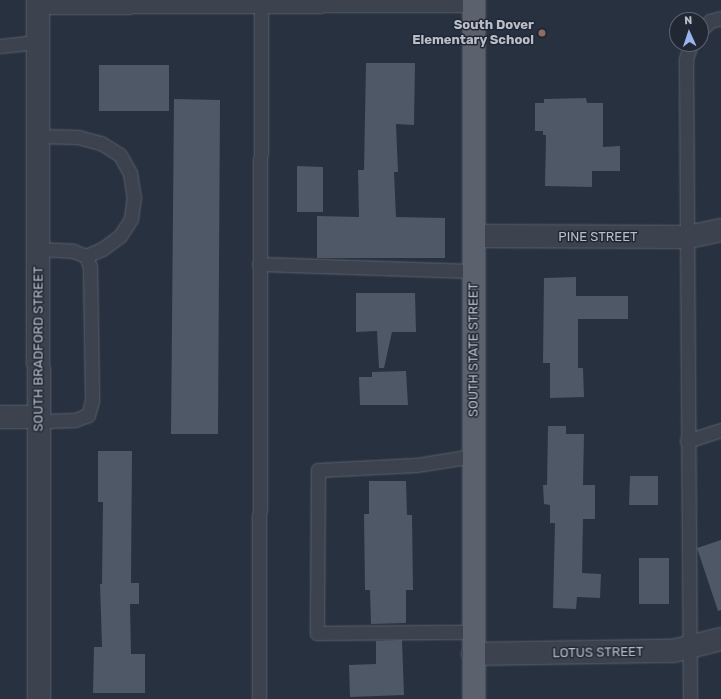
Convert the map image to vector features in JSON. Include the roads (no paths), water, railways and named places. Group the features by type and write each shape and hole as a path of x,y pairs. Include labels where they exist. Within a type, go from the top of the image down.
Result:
{"main road":[{"name":"SOUTH STATE STREET","path":"474,0 474,699"}],"street":[{"path":"38,2 474,0"},
{"name":"SOUTH BRADFORD STREET","path":"38,2 39,699"},
{"name":"PINE STREET","path":"475,236 688,237 721,230"},
{"path":"0,417 39,419"},
{"name":"LOTUS STREET","path":"473,654 599,654 673,652 721,638"}],"lane":[{"path":"259,699 259,264 261,1"},
{"path":"709,22 721,18"},
{"path":"0,46 38,42"},
{"path":"688,52 686,59 688,237 687,442 690,699"},
{"path":"38,136 78,137 101,143 120,155 130,172 134,198 131,219 120,236 102,249 86,256 73,251 38,249"},
{"path":"39,419 75,420 88,415 92,401 90,267 86,256"},
{"path":"259,264 474,271"},
{"path":"687,442 721,430"},
{"path":"473,456 416,465 318,470 317,633 474,632"}],"place":[{"name":"South Dover Elementary School","path":"542,33"}]}
